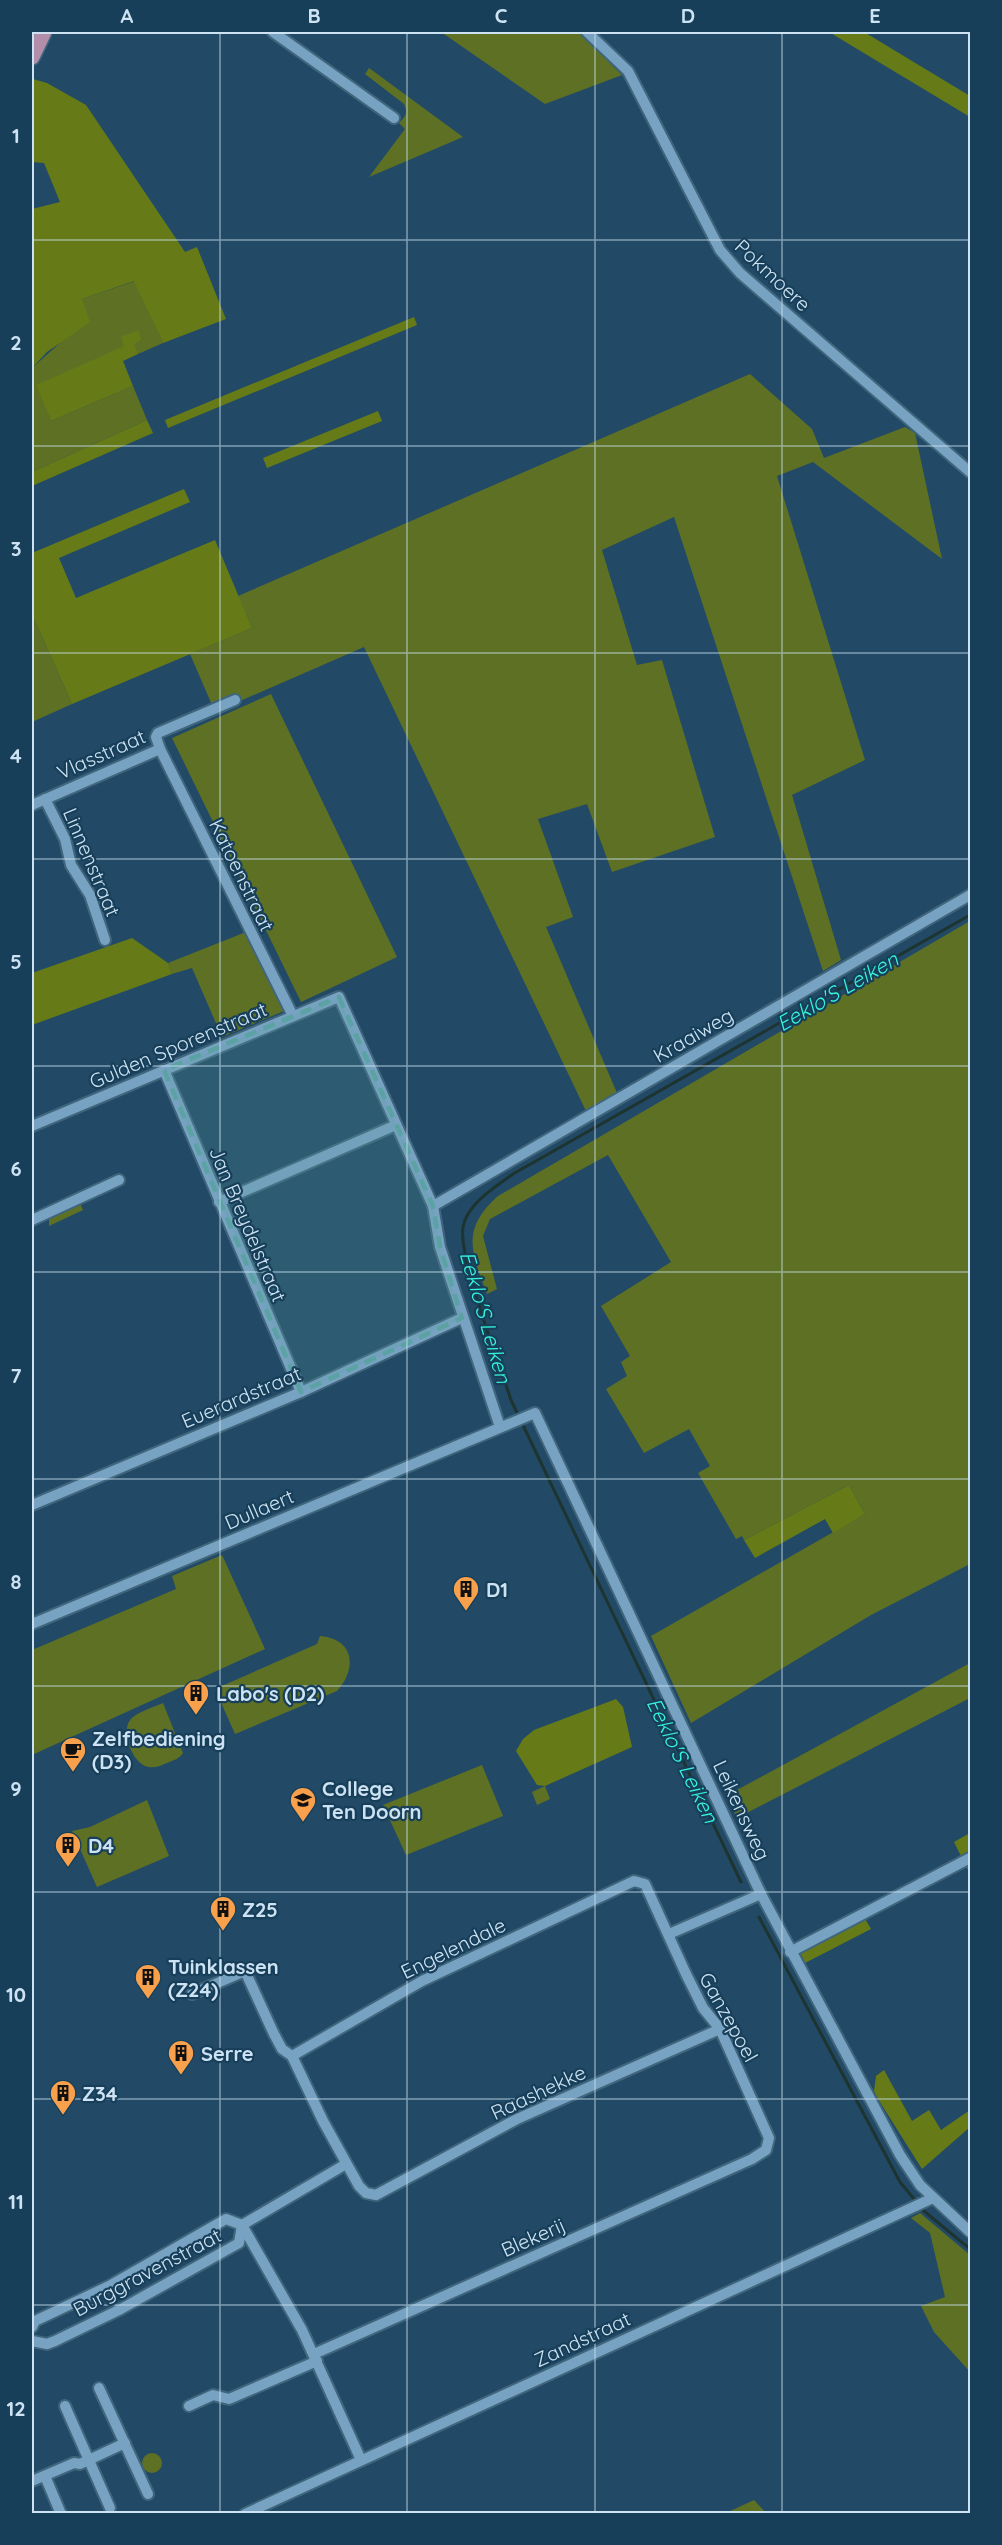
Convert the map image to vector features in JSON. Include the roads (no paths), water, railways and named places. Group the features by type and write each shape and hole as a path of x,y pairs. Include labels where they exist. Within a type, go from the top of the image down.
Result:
{"main road":[{"path":"32,57 44,32"}],"street":[{"path":"273,32 394,118"},
{"name":"Pokmoere","path":"587,32 628,71 720,250 740,273 970,472"},
{"name":"Vlasstraat","path":"32,804 160,749 156,737 158,733 235,700"},
{"name":"Katoenstraat","path":"160,749 293,1016"},
{"name":"Linnenstraat","path":"45,799 65,839 71,865 90,896 105,940"},
{"name":"Kraaiweg","path":"433,1206 970,895"},
{"name":"Gulden Sporenstraat","path":"32,1126 339,997 396,1125"},
{"name":"Jan Breydelstraat","path":"164,1070 301,1392"},
{"path":"219,1202 396,1125 433,1206 440,1247 500,1427"},
{"path":"32,1220 119,1180"},
{"name":"Euerardstraat","path":"32,1505 301,1392 462,1318"},
{"name":"Leikensweg","path":"500,1427 535,1413 790,1952 900,2155 929,2200 970,2232"},
{"name":"Dullaert","path":"32,1624 500,1427"},
{"path":"790,1952 970,1858"},
{"name":"Ganzepoel","path":"633,1881 645,1884 703,2008 720,2029 769,2138 766,2150"},
{"name":"Engelendale","path":"292,2056 422,1981 633,1881"},
{"path":"669,1934 761,1894"},
{"path":"192,1994 245,1971 278,2042 282,2049 292,2056 346,2164 242,2225 315,2357 362,2460"},
{"name":"Raashekke","path":"346,2164 366,2193 376,2194 517,2119 720,2029"},
{"name":"Blekerij","path":"189,2406 213,2395 229,2399 315,2357 741,2164 766,2150"},
{"name":"Zandstraat","path":"245,2514 929,2200"},
{"name":"Burggravenstraat","path":"32,2327 36,2321 109,2286 226,2219 242,2225 239,2242 121,2309 47,2344 32,2341"},
{"path":"99,2388 148,2494"},
{"path":"65,2406 110,2508"},
{"path":"32,2481 89,2460 125,2443"},
{"path":"45,2476 61,2514"}],"waterway":[{"name":"Eeklo'S Leiken","path":"519,1417 490,1338 467,1262 463,1227 476,1204 490,1190 513,1174 970,915"},
{"name":"Eeklo'S Leiken","path":"522,1423 741,1882"},
{"name":"Eeklo'S Leiken","path":"759,1917 900,2182 924,2211 970,2249"}],"place":[{"name":"D1","path":"466,1612"},
{"name":"Labo's (D2)","path":"196,1716"},
{"name":"Zelfbediening (D3)","path":"73,1773"},
{"name":"College Ten Doorn","path":"303,1823"},
{"name":"D4","path":"68,1868"},
{"name":"Z25","path":"223,1932"},
{"name":"Tuinklassen (Z24)","path":"148,2000"},
{"name":"Serre","path":"181,2076"},
{"name":"Z34","path":"63,2116"}]}
